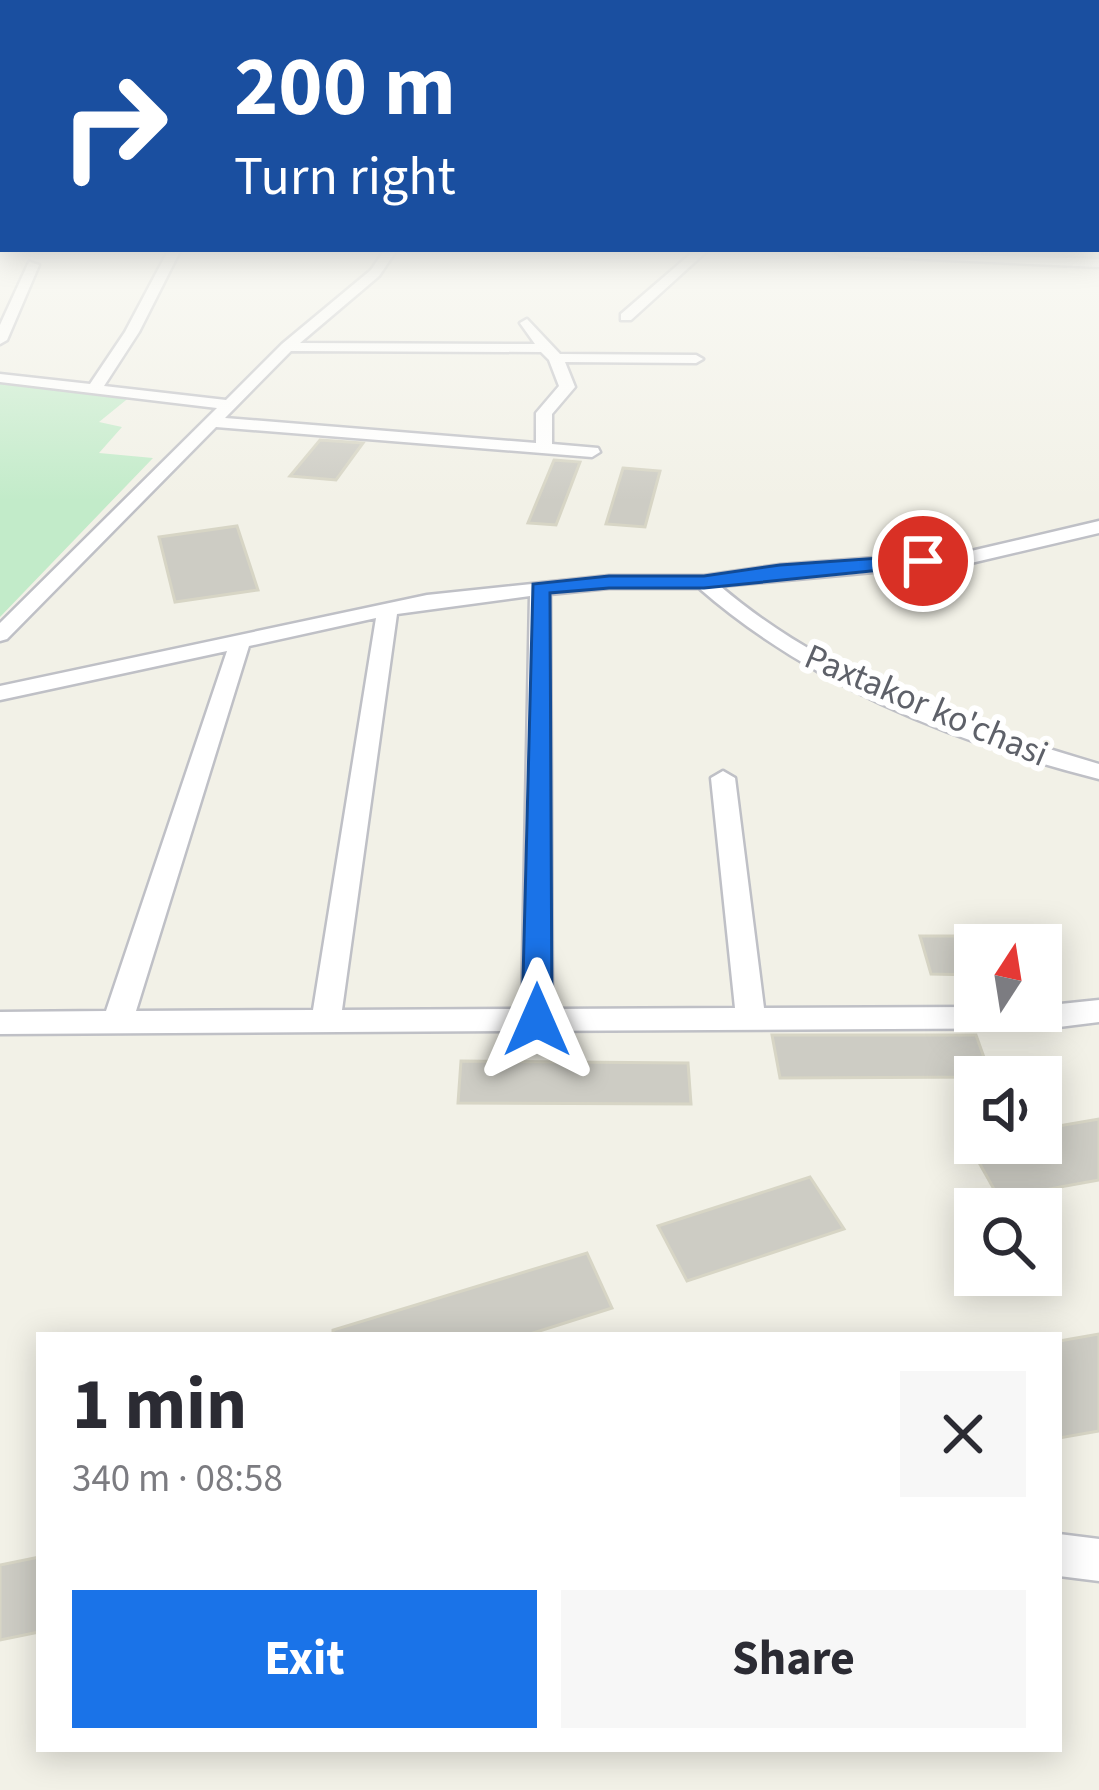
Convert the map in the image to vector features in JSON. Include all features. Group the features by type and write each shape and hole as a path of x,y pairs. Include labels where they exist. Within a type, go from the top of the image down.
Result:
{"street":[{"path":"94,388 130,335"},
{"path":"0,635 301,335"},
{"path":"535,335 567,387 544,412 544,446"},
{"path":"286,347 696,359"},
{"path":"0,378 231,405"},
{"path":"212,422 592,452"},
{"path":"0,693 427,601 609,582 704,582 780,571 971,557 1099,527"},
{"name":"Paxtakor ko'chasi","path":"704,582 739,616 849,679 1010,746 1099,772"},
{"path":"537,1020 540,588"},
{"path":"326,1020 387,610"},
{"path":"117,1024 239,645"},
{"path":"723,778 751,1020"},
{"path":"0,1023 1051,1017 1099,1011"},
{"path":"1062,1555 1099,1560"}],"green space":[{"path":"0,383 131,396 99,422 122,427 99,453 153,458 0,617"}],"building":[{"path":"320,440 363,443 336,480 290,476"},
{"path":"554,460 580,462 556,525 528,523"},
{"path":"623,468 660,471 645,527 606,524"},
{"path":"237,526 258,590 175,602 159,537"},
{"path":"920,936 954,936 954,975 931,974"},
{"path":"772,1035 976,1035 984,1056 954,1056 954,1077 780,1078"},
{"path":"461,1061 688,1063 691,1104 458,1103"},
{"path":"1099,1119 1099,1180 1055,1188 993,1188 980,1164 1062,1164 1062,1125"},
{"path":"810,1177 844,1229 687,1281 658,1226"},
{"path":"587,1253 612,1308 536,1332 333,1330"},
{"path":"1099,1334 1099,1431 1062,1437 1062,1340"},
{"path":"36,1558 36,1633 0,1640 0,1565"}],"route":[{"path":"537,1020 540,588 704,582 780,571 923,561"}]}
